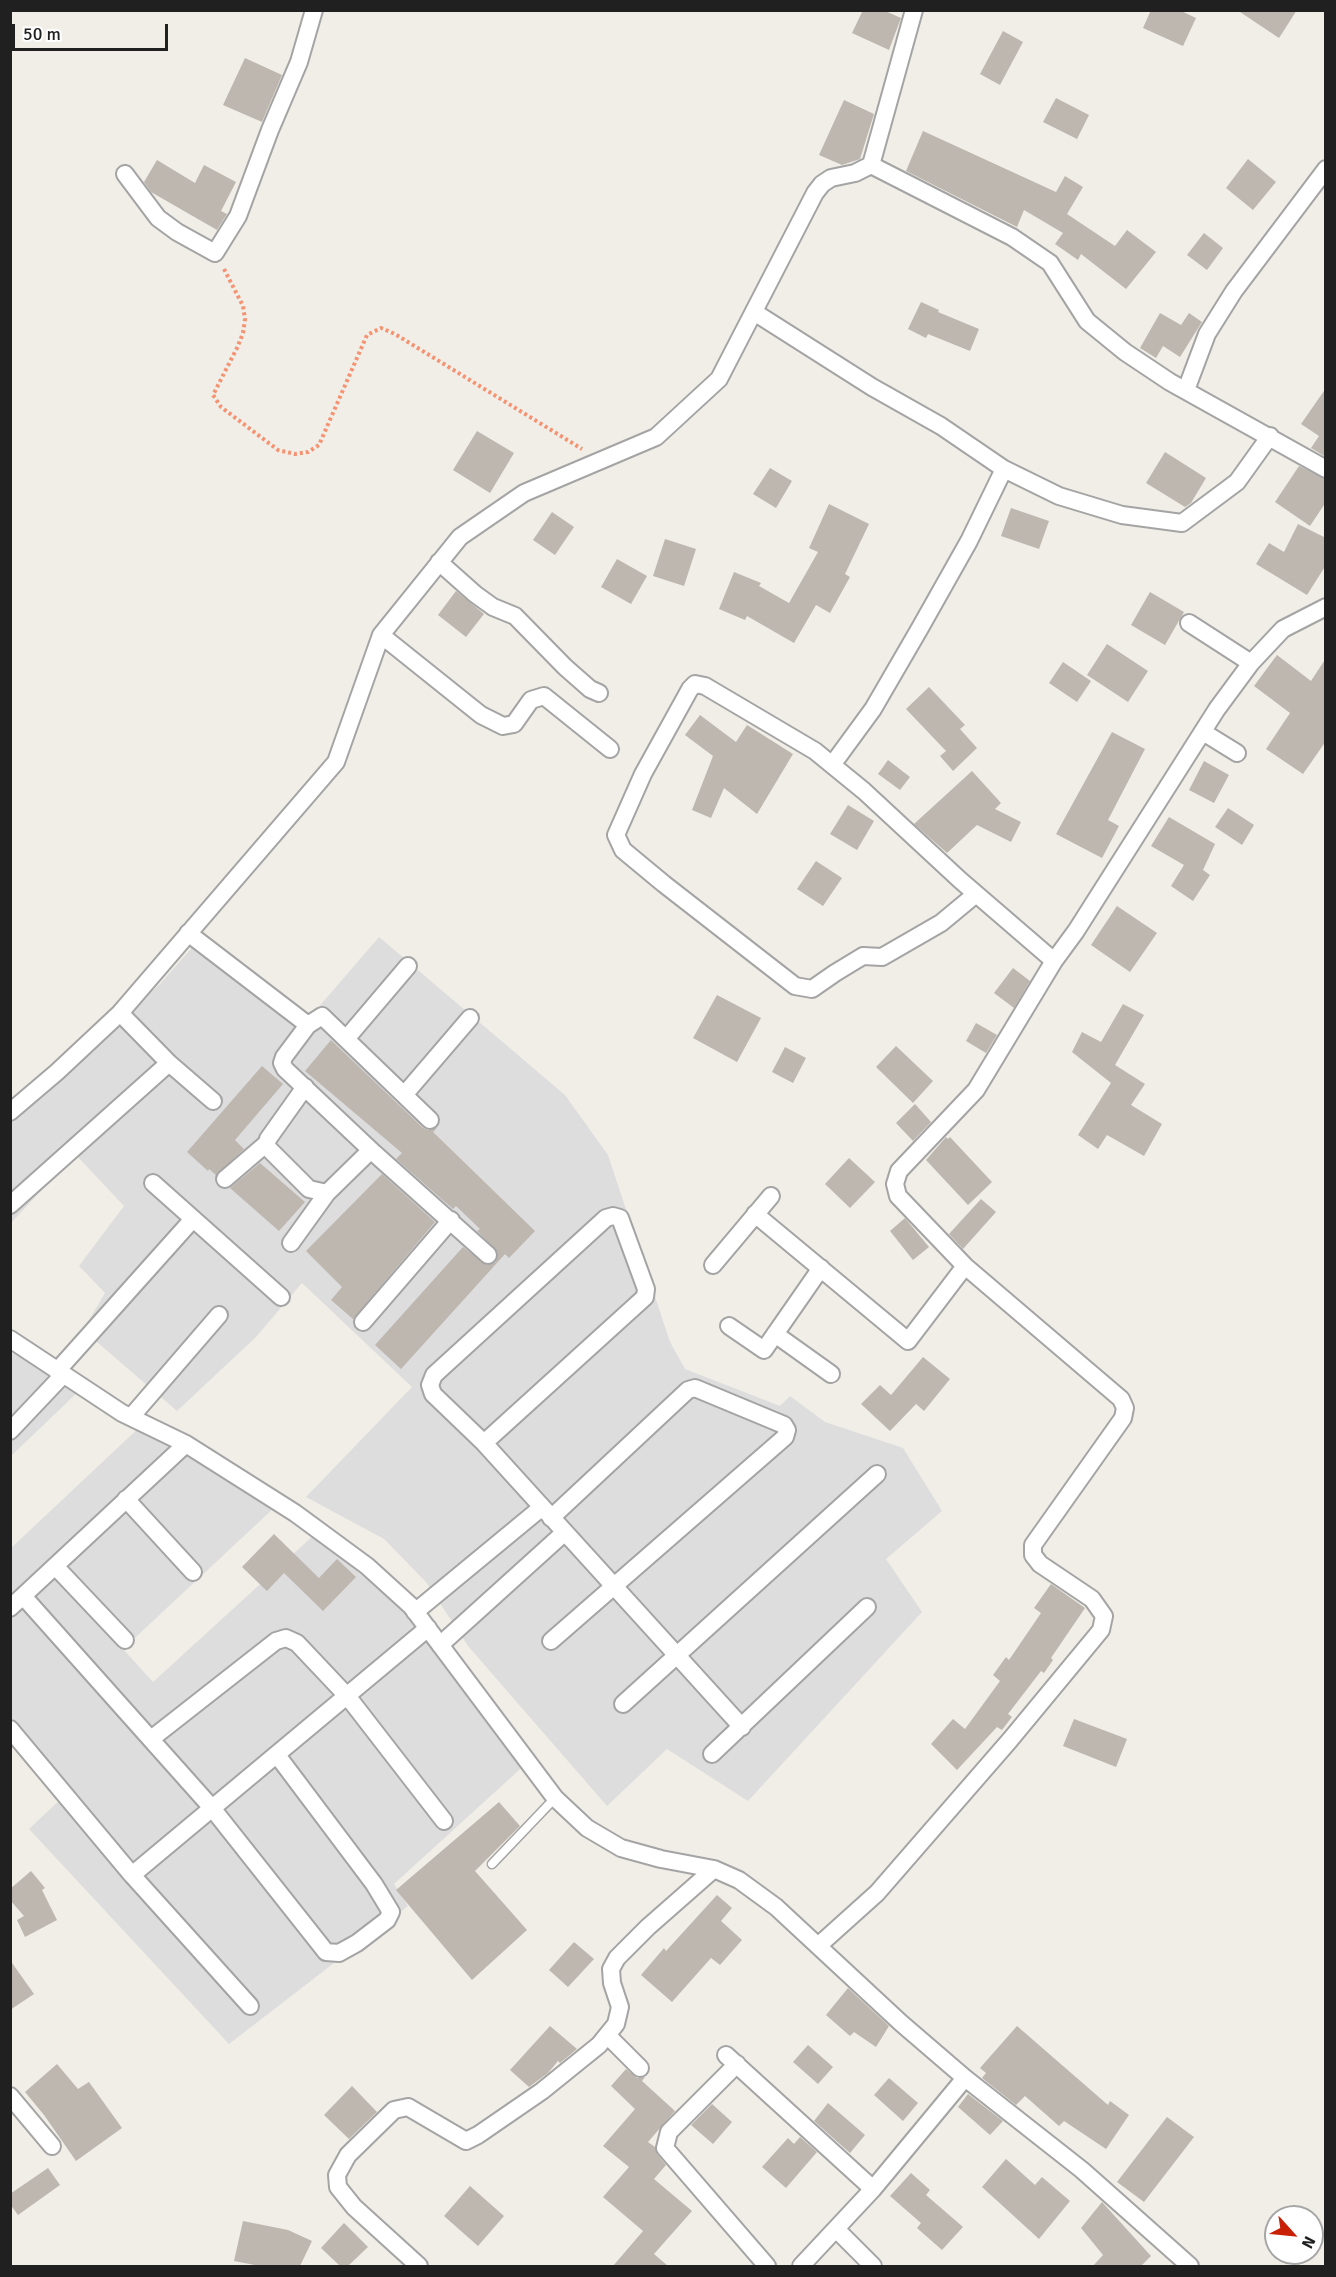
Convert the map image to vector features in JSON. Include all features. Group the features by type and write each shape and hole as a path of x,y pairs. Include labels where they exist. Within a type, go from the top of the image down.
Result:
{"street":[{"path":"125,174 158,218 177,232 215,253 238,216 270,130 299,63 314,10"},
{"path":"10,1112 120,1013 336,762 381,635 460,537 524,493 656,437 719,379 815,193 831,178 855,173 871,165 914,10"},
{"path":"871,165 1012,237 1050,263 1087,321 1125,352 1186,390 1326,469"},
{"path":"1186,390 1207,334 1234,291 1326,169"},
{"path":"754,312 872,387 941,426 1004,469 1059,496 1122,515 1182,524 1237,482 1270,436"},
{"path":"832,765 885,689 969,542 1004,469"},
{"path":"440,562 476,594 494,607 514,616 565,667 590,689 599,693"},
{"path":"818,1946 878,1893 1101,1630 1104,1616 1092,1599 1040,1564 1033,1555 1033,1545 1124,1418 1125,1408 1121,1399 965,1266 898,1196 895,1184 899,1171 976,1090 1054,961 1076,931 1217,709 1251,663 1283,629 1326,607"},
{"path":"1189,623 1251,663"},
{"path":"381,635 481,715 503,726 514,724 531,700 544,696 610,749"},
{"path":"976,894 941,923 902,946 882,957 863,956 812,989 795,986 674,892 623,850 616,835 653,756 690,689 695,684 705,686 815,751 864,791 976,894 1054,961"},
{"path":"1203,732 1237,753"},
{"path":"188,933 308,1025"},
{"path":"346,1039 408,966"},
{"path":"120,1013 169,1063 213,1101"},
{"path":"430,1120 322,1016 308,1025 282,1063 285,1069 371,1150 488,1255"},
{"path":"404,1095 470,1018"},
{"path":"10,1204 169,1063"},
{"path":"305,1087 268,1138 268,1148 309,1189 327,1193"},
{"path":"225,1179 267,1143"},
{"path":"291,1244 327,1193 371,1150"},
{"path":"153,1183 281,1298"},
{"path":"713,1265 771,1196"},
{"path":"755,1214 908,1341 965,1266"},
{"path":"484,1443 645,1297 646,1288 620,1218 613,1216 606,1218 434,1375 430,1385 433,1394 484,1443 742,1727"},
{"path":"10,1431 193,1219"},
{"path":"363,1322 451,1220"},
{"path":"729,1326 764,1350 821,1268"},
{"path":"130,1417 219,1315"},
{"path":"775,1334 831,1374"},
{"path":"10,1339 130,1417 186,1443 296,1513 367,1566 415,1612 555,1798 587,1828 621,1848 661,1859 714,1869 739,1880 776,1907 901,2023 965,2078 1082,2170 1190,2266"},
{"path":"415,1612 546,1513 688,1390 694,1388 783,1425 787,1430 785,1437 551,1641"},
{"path":"10,1608 186,1443"},
{"path":"623,1704 877,1474"},
{"path":"126,1499 194,1572"},
{"path":"440,1645 565,1533"},
{"path":"55,1566 125,1640"},
{"path":"23,1596 212,1808 326,1952 339,1953 357,1943 387,1920 391,1912 386,1901 277,1755"},
{"path":"712,1754 867,1607"},
{"path":"132,1875 428,1628"},
{"path":"151,1739 276,1641 286,1638 297,1643 348,1697 444,1821"},
{"path":"10,1729 132,1875 250,2006"},
{"path":"419,2266 354,2206 338,2187 337,2175 348,2155 393,2110 408,2107 466,2141 542,2091 599,2045 616,2024 620,2007 612,1983 611,1970 617,1958 648,1927 714,1869"},
{"path":"607,2035 640,2068"},
{"path":"767,2266 664,2148 669,2132 731,2060 873,2189"},
{"path":"801,2266 873,2189 965,2078"},
{"path":"10,2096 52,2146"},
{"path":"836,2229 873,2266"}],"lane":[{"path":"492,1864 555,1798"}],"path":[{"path":"215,253 243,306 245,318 243,333 237,348 213,395 221,407 278,450 295,454 308,452 320,445 367,335 381,328 395,334 601,460"}],"shaded area":[{"path":"203,935 310,1017 379,937 565,1095 608,1155 670,1342 685,1369 780,1406 790,1396 825,1422 903,1448 942,1511 886,1559 922,1612 748,1801 667,1749 607,1806 468,1646 426,1582 384,1539 306,1497 412,1387 302,1283 256,1337 177,1411 83,1330 105,1293 79,1266 124,1206 75,1154 11,1223 10,1115 160,984"},
{"path":"16,1350 81,1389 11,1456 11,1356"},
{"path":"144,1423 275,1507 123,1649 153,1682 315,1534 412,1619 529,1761 394,1884 408,1906 229,2044 29,1829 63,1797 11,1738 10,1549"}],"building":[{"path":"863,10 883,10 901,18 889,50 852,33"},
{"path":"1151,10 1179,10 1196,18 1183,46 1143,28"},
{"path":"1237,10 1297,10 1279,38"},
{"path":"1003,31 1023,42 1000,85 980,74"},
{"path":"245,58 282,75 262,122 223,105"},
{"path":"1056,98 1089,115 1077,139 1043,122"},
{"path":"844,100 874,114 860,159 842,165 819,155"},
{"path":"923,131 1056,192 1065,176 1083,187 1067,214 1115,246 1127,230 1156,252 1126,289 1081,254 1078,260 1055,244 1063,233 1024,210 1017,227 906,171"},
{"path":"1248,159 1276,182 1253,210 1226,188"},
{"path":"157,160 195,183 204,165 236,182 221,211 227,214 217,230 151,192 144,182"},
{"path":"1204,233 1223,248 1207,270 1187,255"},
{"path":"921,302 939,310 938,312 979,329 970,351 928,334 926,338 908,329"},
{"path":"1160,313 1181,325 1189,313 1202,322 1180,357 1163,346 1156,358 1140,348"},
{"path":"1326,388 1326,457 1311,448 1319,436 1301,424"},
{"path":"477,431 514,453 490,493 453,470"},
{"path":"1165,452 1206,478 1191,503 1185,507 1146,483"},
{"path":"1299,466 1326,479 1326,502 1310,526 1275,502"},
{"path":"770,468 792,481 776,508 753,494"},
{"path":"829,504 869,524 845,574 850,577 830,613 816,605 794,643 747,616 745,620 719,609 734,572 761,583 759,586 789,603 818,552 809,548"},
{"path":"1011,508 1049,521 1039,549 1001,536"},
{"path":"552,512 574,527 555,555 533,540"},
{"path":"1298,524 1326,538 1326,565 1307,595 1256,564 1269,543 1284,552"},
{"path":"665,539 696,549 684,586 653,576"},
{"path":"617,559 647,576 631,604 601,587"},
{"path":"456,591 484,614 466,637 438,615"},
{"path":"1150,592 1184,612 1165,645 1131,625"},
{"path":"1107,644 1148,671 1128,702 1087,675"},
{"path":"1277,655 1311,681 1326,658 1326,741 1303,774 1266,749 1290,713 1254,686"},
{"path":"1063,662 1091,681 1077,702 1049,683"},
{"path":"929,687 965,725 960,729 977,748 953,771 940,756 946,751 906,709"},
{"path":"700,715 736,742 747,725 793,754 757,814 724,788 711,818 692,810 713,756 685,735"},
{"path":"1112,732 1145,749 1108,820 1119,826 1102,858 1056,834"},
{"path":"888,760 910,777 900,790 878,774"},
{"path":"1204,761 1229,775 1214,803 1189,790"},
{"path":"972,771 1001,803 995,809 1021,822 1011,842 977,825 947,853 914,824"},
{"path":"848,805 874,821 857,850 830,834"},
{"path":"1228,808 1254,825 1242,845 1215,827"},
{"path":"1169,817 1215,844 1203,870 1210,875 1193,901 1171,886 1184,865 1151,846"},
{"path":"816,861 842,878 823,906 797,889"},
{"path":"1117,906 1157,933 1130,972 1091,945"},
{"path":"1013,968 1030,981 1014,1008 994,993"},
{"path":"717,995 761,1018 737,1062 693,1038"},
{"path":"1123,1004 1144,1015 1115,1065 1145,1084 1131,1105 1162,1124 1144,1156 1107,1135 1098,1149 1078,1135 1111,1083 1072,1052 1082,1032 1101,1042"},
{"path":"976,1023 997,1035 986,1053 966,1041"},
{"path":"331,1040 423,1128 428,1130 437,1128 433,1132 535,1231 509,1258 505,1254 401,1369 375,1345 463,1247 486,1265 496,1262 498,1252 477,1231 480,1229 456,1206 453,1209 396,1159 402,1153 305,1071"},
{"path":"896,1046 933,1081 913,1103 876,1067"},
{"path":"785,1047 806,1058 793,1083 772,1072"},
{"path":"262,1066 283,1084 235,1140 244,1149 216,1175 209,1169 208,1171 187,1152"},
{"path":"915,1104 931,1122 913,1141 896,1123"},
{"path":"946,1137 948,1139 950,1137 992,1182 968,1205 926,1160"},
{"path":"849,1158 875,1182 850,1208 825,1184"},
{"path":"260,1163 305,1202 279,1231 230,1188"},
{"path":"382,1174 435,1222 353,1319 331,1300 342,1287 306,1251"},
{"path":"981,1199 996,1212 963,1249 949,1234"},
{"path":"905,1218 929,1247 913,1260 890,1231"},
{"path":"923,1357 950,1379 924,1411 916,1404 890,1431 861,1404 880,1385 891,1395"},
{"path":"274,1534 319,1578 337,1559 356,1577 323,1611 284,1573 267,1591 242,1567"},
{"path":"1051,1584 1085,1608 1051,1658 1053,1660 1044,1673 1041,1671 1008,1714 1012,1717 1002,1730 997,1727 957,1770 931,1744 953,1719 965,1729 1000,1681 993,1675 1006,1657 1009,1660 1041,1613 1034,1608"},
{"path":"1074,1719 1127,1739 1116,1767 1063,1746"},
{"path":"499,1802 520,1826 475,1871 527,1930 472,1980 396,1890"},
{"path":"31,1871 45,1888 42,1890 57,1920 25,1937 17,1920 24,1916 10,1900 10,1889"},
{"path":"717,1895 732,1908 721,1921 742,1940 720,1965 711,1958 672,2002 641,1975 664,1948 666,1951"},
{"path":"574,1942 594,1959 568,1987 549,1970"},
{"path":"10,1960 34,1994 10,2010"},
{"path":"848,1988 889,2026 876,2047 854,2032 850,2036 826,2015"},
{"path":"550,2026 577,2049 560,2063 558,2061 548,2073 529,2087 510,2070"},
{"path":"1017,2026 1108,2105 1110,2101 1129,2115 1106,2149 1064,2121 1059,2126 1025,2096 1016,2105 982,2078 986,2073 980,2068"},
{"path":"808,2045 833,2067 818,2084 793,2062"},
{"path":"57,2064 78,2089 89,2082 122,2128 76,2161 25,2092"},
{"path":"626,2069 637,2078 645,2077 642,2081 675,2111 648,2142 655,2147 657,2154 666,2165 654,2179 692,2211 654,2254 668,2266 613,2266 643,2231 603,2197 629,2167 603,2146 635,2109 611,2086"},
{"path":"889,2078 918,2103 903,2121 874,2095"},
{"path":"352,2086 377,2112 349,2139 324,2115"},
{"path":"968,2094 1003,2121 990,2135 958,2107"},
{"path":"828,2103 865,2135 850,2153 814,2121"},
{"path":"712,2104 732,2122 713,2144 691,2125"},
{"path":"1167,2117 1194,2137 1144,2202 1117,2182"},
{"path":"800,2137 817,2152 786,2188 762,2167 788,2138 794,2144"},
{"path":"1006,2159 1035,2185 1042,2177 1070,2201 1039,2239 982,2187"},
{"path":"48,2168 60,2185 18,2215 10,2204 10,2194"},
{"path":"911,2173 930,2190 926,2195 963,2227 942,2250 917,2228 921,2223 890,2196"},
{"path":"470,2186 504,2216 478,2246 444,2216"},
{"path":"1102,2202 1151,2256 1141,2266 1093,2266 1103,2255 1081,2228"},
{"path":"243,2221 288,2230 312,2241 300,2266 260,2266 234,2261"},
{"path":"344,2223 368,2247 348,2266 340,2266 321,2248"}]}
